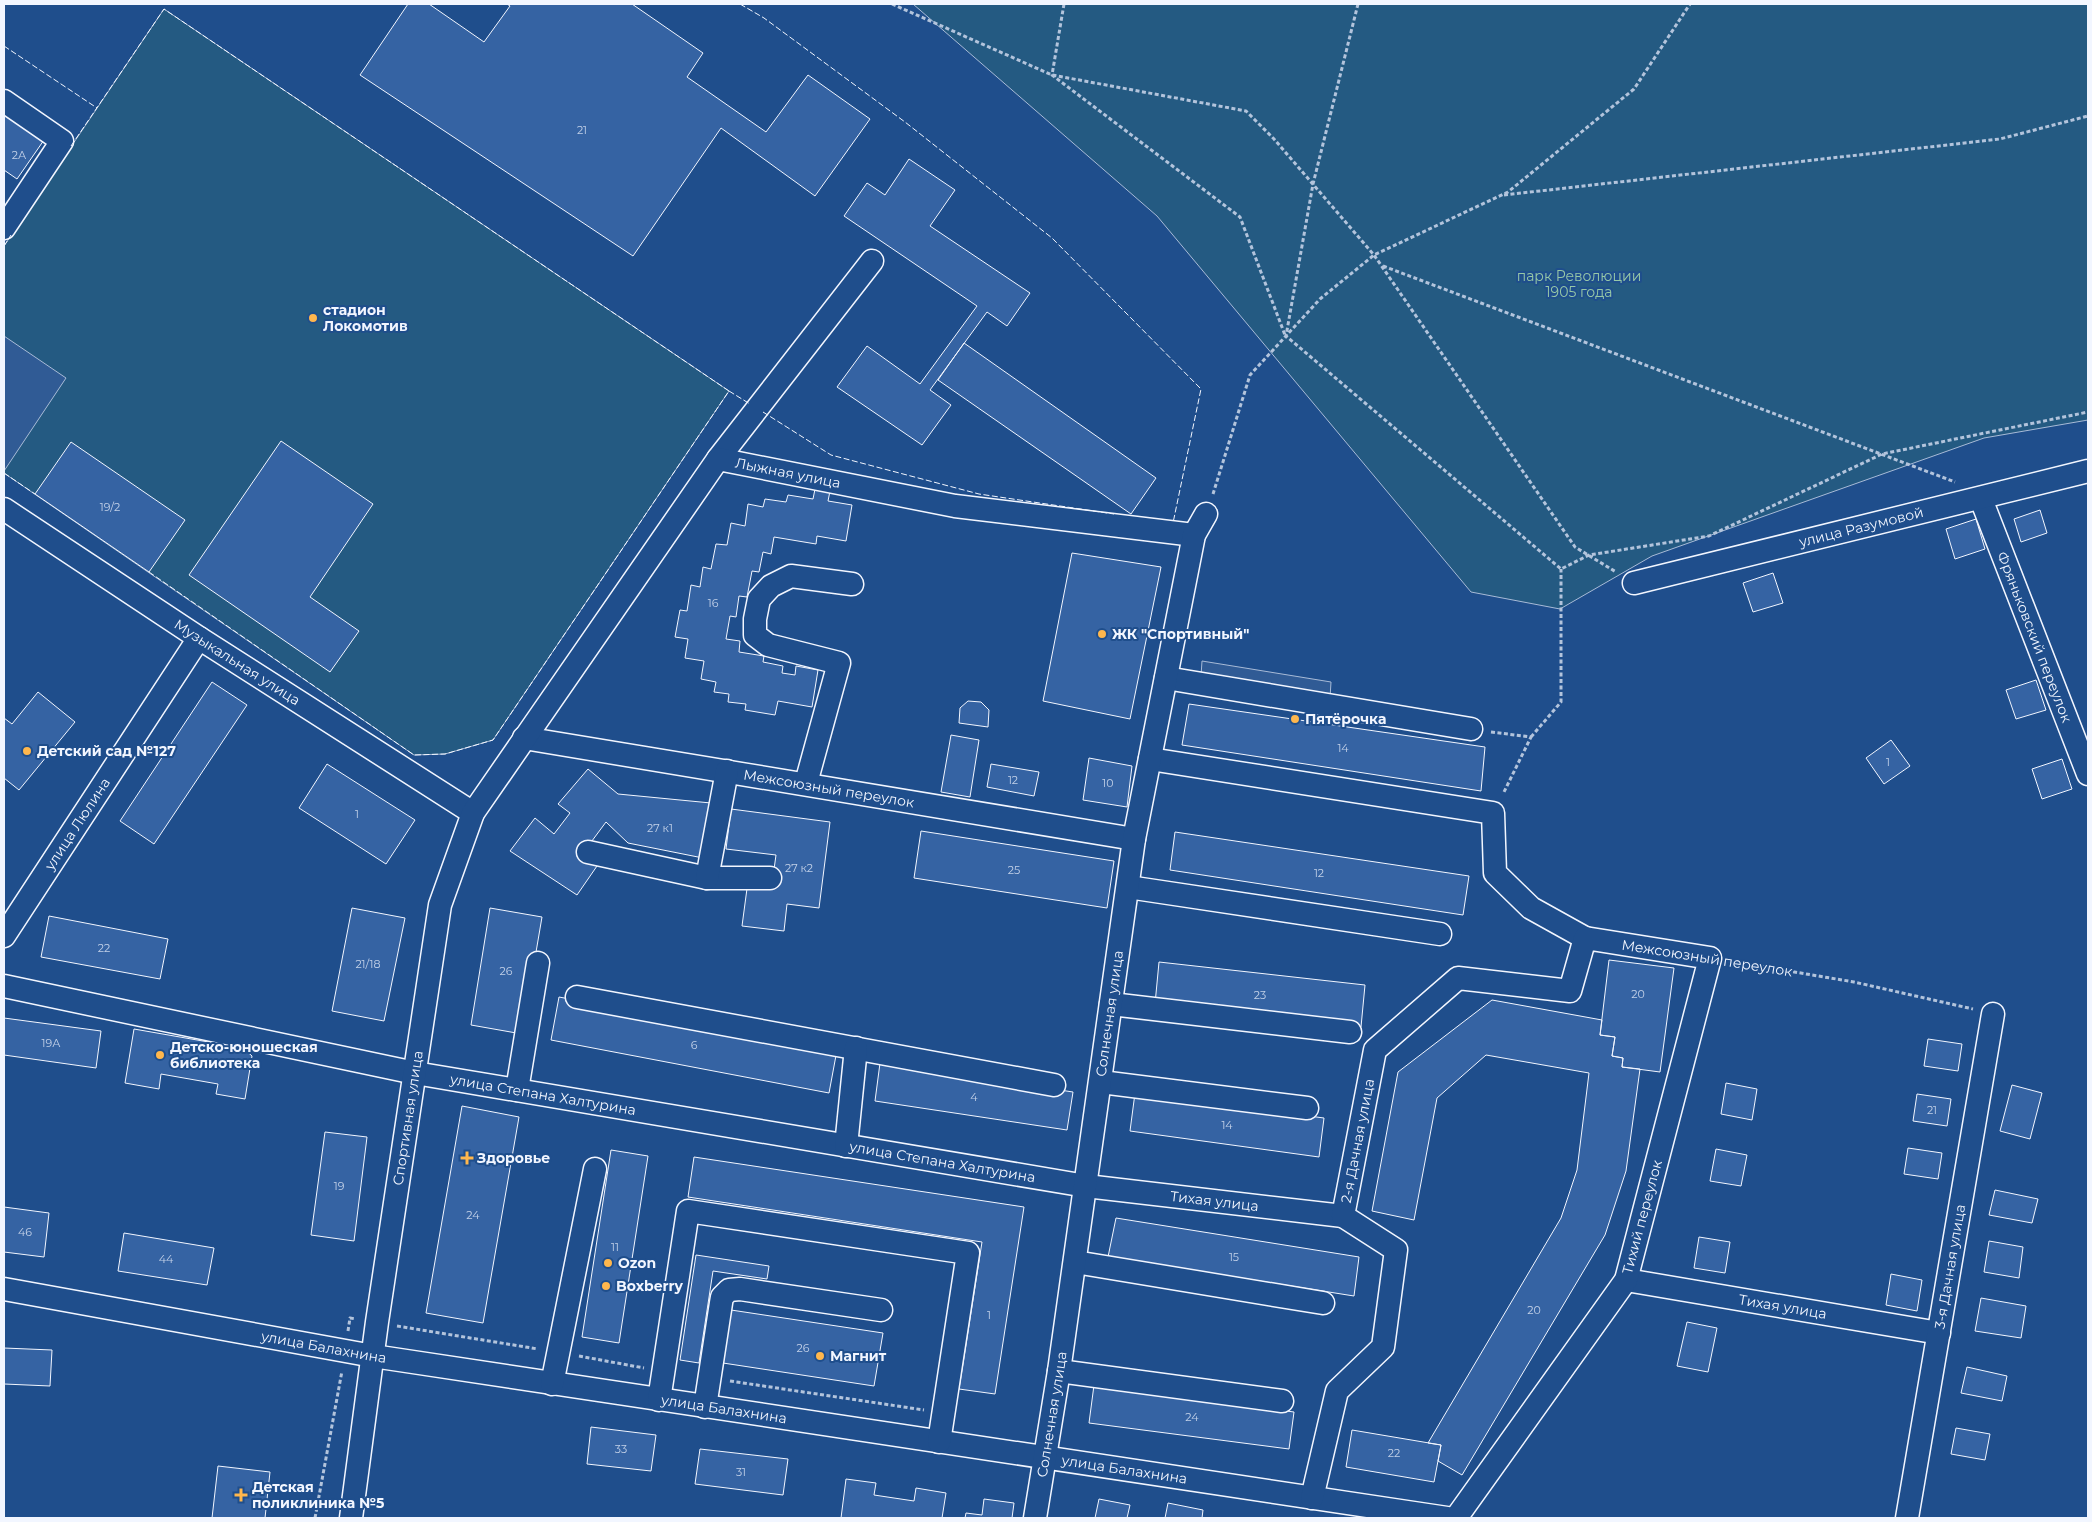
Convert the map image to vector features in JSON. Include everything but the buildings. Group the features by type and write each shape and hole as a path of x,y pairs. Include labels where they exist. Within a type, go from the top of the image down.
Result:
{"street":[{"path":"4,102 62,141 4,228"},
{"path":"718,459 872,261"},
{"name":"Лыжная улица","path":"524,738 718,459 955,506 1194,535"},
{"name":"улица Разумовой","path":"1634,583 1981,499 2088,471"},
{"name":"Фряньковский переулок","path":"1981,499 2088,774"},
{"name":"Солнечная улица","path":"1035,1518 1046,1458 1075,1262 1134,839 1194,535 1206,514"},
{"name":"Музыкальная улица","path":"7,519 199,638 473,813"},
{"path":"806,783 838,663 768,645 756,635 756,612 760,599 772,586 791,576 852,584"},
{"name":"улица Люлина","path":"4,936 199,638"},
{"path":"1166,678 1471,729"},
{"name":"Межсоюзный переулок","path":"524,738 806,783 1134,839"},
{"name":"Спортивная улица","path":"351,1518 373,1356 440,905 473,813 524,738"},
{"path":"1150,759 1493,813"},
{"path":"707,878 727,771"},
{"name":"Межсоюзный переулок","path":"1493,813 1495,873 1531,908 1585,938 1710,958"},
{"path":"588,852 707,878 770,878"},
{"path":"1128,887 1440,934"},
{"name":"2-я Дачная улица","path":"1312,1498 1337,1391 1383,1347 1396,1250 1343,1216 1375,1050 1458,978 1570,991 1585,938"},
{"name":"Тихий переулок","path":"1456,1518 1626,1280 1710,958"},
{"path":"517,1090 538,963"},
{"name":"улица Степана Халтурина","path":"4,986 415,1072 1086,1186"},
{"path":"577,997 1054,1085"},
{"path":"1111,1004 1350,1032"},
{"name":"3-я Дачная улица","path":"1907,1518 1993,1014"},
{"path":"846,1146 856,1048"},
{"path":"1101,1082 1306,1108"},
{"path":"552,1384 595,1169"},
{"name":"Тихая улица","path":"1086,1186 1343,1216"},
{"path":"659,1400 688,1211 968,1253 939,1442"},
{"path":"1075,1262 1323,1303"},
{"name":"Тихая улица","path":"1626,1280 1939,1333"},
{"name":"улица Балахнина","path":"4,1289 373,1356 1312,1498 1363,1512 1447,1518"},
{"path":"705,1407 722,1297 729,1290 740,1289 881,1310"},
{"path":"1059,1371 1282,1401"}],"path":[{"path":"892,4 1052,75 1240,217 1286,336 1561,570 1561,702 1531,738 1493,813"},
{"path":"1052,75 1064,4"},
{"path":"1286,336 1313,184 1358,4"},
{"path":"1206,514 1250,375 1320,299 1374,255 1508,192 1634,89 1690,4"},
{"path":"1052,75 1246,111 1313,184 1382,265 1575,547 1634,583"},
{"path":"1501,195 2000,139 2088,116"},
{"path":"1382,265 1956,482"},
{"path":"1561,570 1588,555 1710,536 1882,454 2088,412"},
{"path":"1471,729 1531,738"},
{"name":"Межсоюзный переулок","path":"1710,958 1854,982 1993,1014"}],"green space":[{"name":"парк Революции 1905 года","path":"913,4 2088,4 2088,420 1984,438 1652,556 1560,609 1471,592 1157,216"},
{"name":"стадион Локомотив","path":"164,9 729,391 493,740 445,754 414,755 4,473 4,246"}],"shaded area":[{"path":"4,336 66,378 4,471"},
{"path":"1202,661 1331,682 1330,698 1201,676"}],"fence":[{"path":"740,4 764,18 905,122 1052,238 1201,389 1173,523"},
{"path":"71,146 164,9 729,391 493,740 445,754 414,755 149,572"},
{"path":"4,46 97,108"},
{"path":"4,246 11,235"},
{"path":"729,391 750,404"},
{"path":"763,412 831,455 979,494 1114,514"},
{"path":"4,473 35,494"}],"place":[{"name":"стадион Локомотив","path":"313,318"},
{"name":"ЖК \"Спортивный\"","path":"1102,634"},
{"name":"Пятёрочка","path":"1295,719"},
{"name":"Детский сад №127","path":"27,751"},
{"name":"Детско-юношеская библиотека","path":"160,1055"},
{"name":"Здоровье","path":"467,1158"},
{"name":"Ozon","path":"608,1263"},
{"name":"Boxberry","path":"606,1286"},
{"name":"Магнит","path":"820,1356"},
{"name":"Детская поликлиника №5","path":"241,1495"}]}
